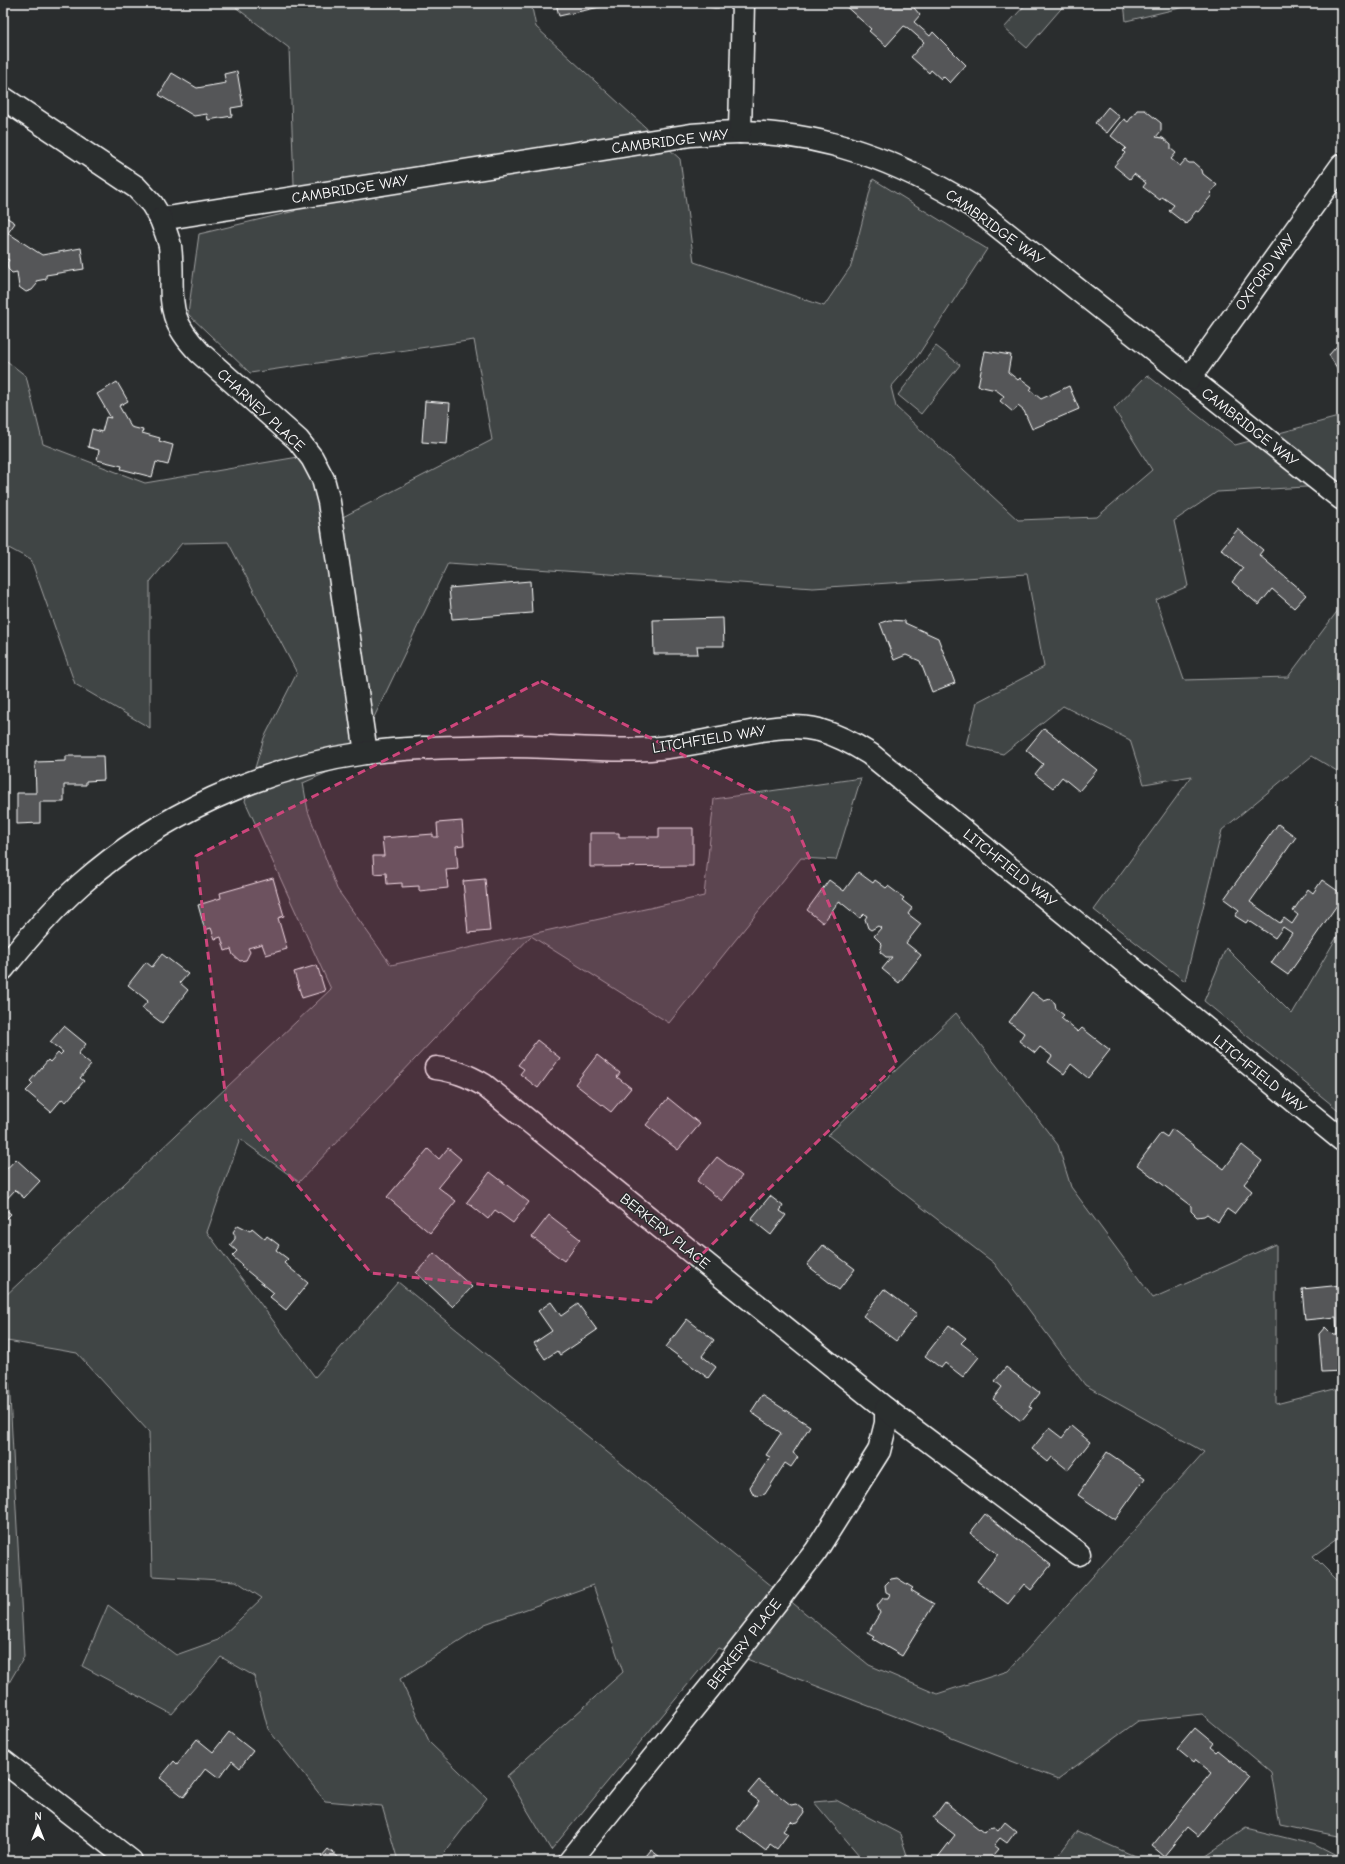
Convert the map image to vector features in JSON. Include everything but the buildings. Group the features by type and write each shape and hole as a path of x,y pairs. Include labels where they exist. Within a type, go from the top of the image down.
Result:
{"street":[{"path":"740,132 743,3"},
{"path":"3,98 136,187 152,204 161,219"},
{"name":"CAMBRIDGE WAY","path":"161,219 691,135 740,132 784,135 820,141 862,152 889,162 935,184 972,206 1342,499"},
{"name":"OXFORD WAY","path":"1189,379 1342,165"},
{"name":"CHARNEY PLACE","path":"161,219 170,247 171,300 176,319 186,338 206,358 298,440 312,458 322,479 329,502 366,753"},
{"name":"LITCHFIELD WAY","path":"7,956 80,885 117,855 156,828 241,786 286,771 332,759 366,753 417,749 504,746 647,749 671,747 771,728 817,730 835,735 854,744 887,768 1342,1140"},
{"name":"BERKERY PLACE","path":"436,1068 455,1071 470,1076 484,1085 886,1409 1079,1554"},
{"name":"BERKERY PLACE","path":"570,1861 716,1680 816,1551 879,1451 886,1423 886,1409"},
{"path":"5,1766 131,1861"}],"highlighted area":[{"path":"541,681 789,810 897,1064 653,1302 371,1273 226,1100 196,856"}],"shaded area":[{"path":"230,3 531,3 536,27 680,159 694,262 824,306 851,266 873,179 987,249 917,357 891,387 896,407 1018,520 1097,517 1152,470 1114,409 1147,375 1235,445 1342,416 1342,485 1217,492 1174,521 1188,586 1156,600 1184,680 1288,677 1342,605 1342,774 1312,756 1222,830 1185,981 1094,910 1192,776 1144,784 1130,740 1063,706 1003,754 966,745 977,702 1044,667 1027,574 813,588 448,563 353,761 303,783 308,811 337,889 391,965 704,896 714,799 861,778 836,860 801,858 669,1023 531,936 299,1182 240,1139 207,1232 315,1377 398,1282 869,1665 937,1694 1008,1671 1204,1452 1085,1385 994,1263 828,1135 956,1013 1058,1145 1071,1187 1153,1298 1276,1244 1276,1404 1342,1387 1342,1535 1313,1556 1342,1585 1342,1837 1280,1824 1271,1772 1202,1714 1138,1721 1058,1779 718,1648 551,1850 507,1776 623,1672 593,1585 485,1624 400,1679 430,1743 487,1798 438,1861 398,1861 382,1806 325,1801 268,1729 254,1676 221,1657 172,1714 82,1666 108,1605 176,1655 218,1640 262,1598 236,1581 152,1576 149,1432 77,1353 7,1341 24,1657 3,1693 3,1298 331,989 245,801 264,738 297,673 228,542 182,543 150,582 150,728 75,684 31,560 3,545 3,358 26,376 43,444 145,483 310,455 333,522 492,440 474,340 250,373 188,314 199,234 295,211 289,48"},
{"path":"684,3 719,3 718,9"},
{"path":"1027,3 1066,3 1027,48 1004,28"},
{"path":"1124,3 1201,3 1126,21"},
{"path":"936,346 960,365 921,414 898,395"},
{"path":"1338,935 1342,937 1342,1113 1204,1001 1226,948 1292,1014"},
{"path":"836,1800 900,1834 909,1861 864,1861 814,1802"},
{"path":"1246,1828 1315,1845 1342,1859 1342,1861 1198,1861"},
{"path":"1077,1831 1146,1861 1054,1861"}]}
